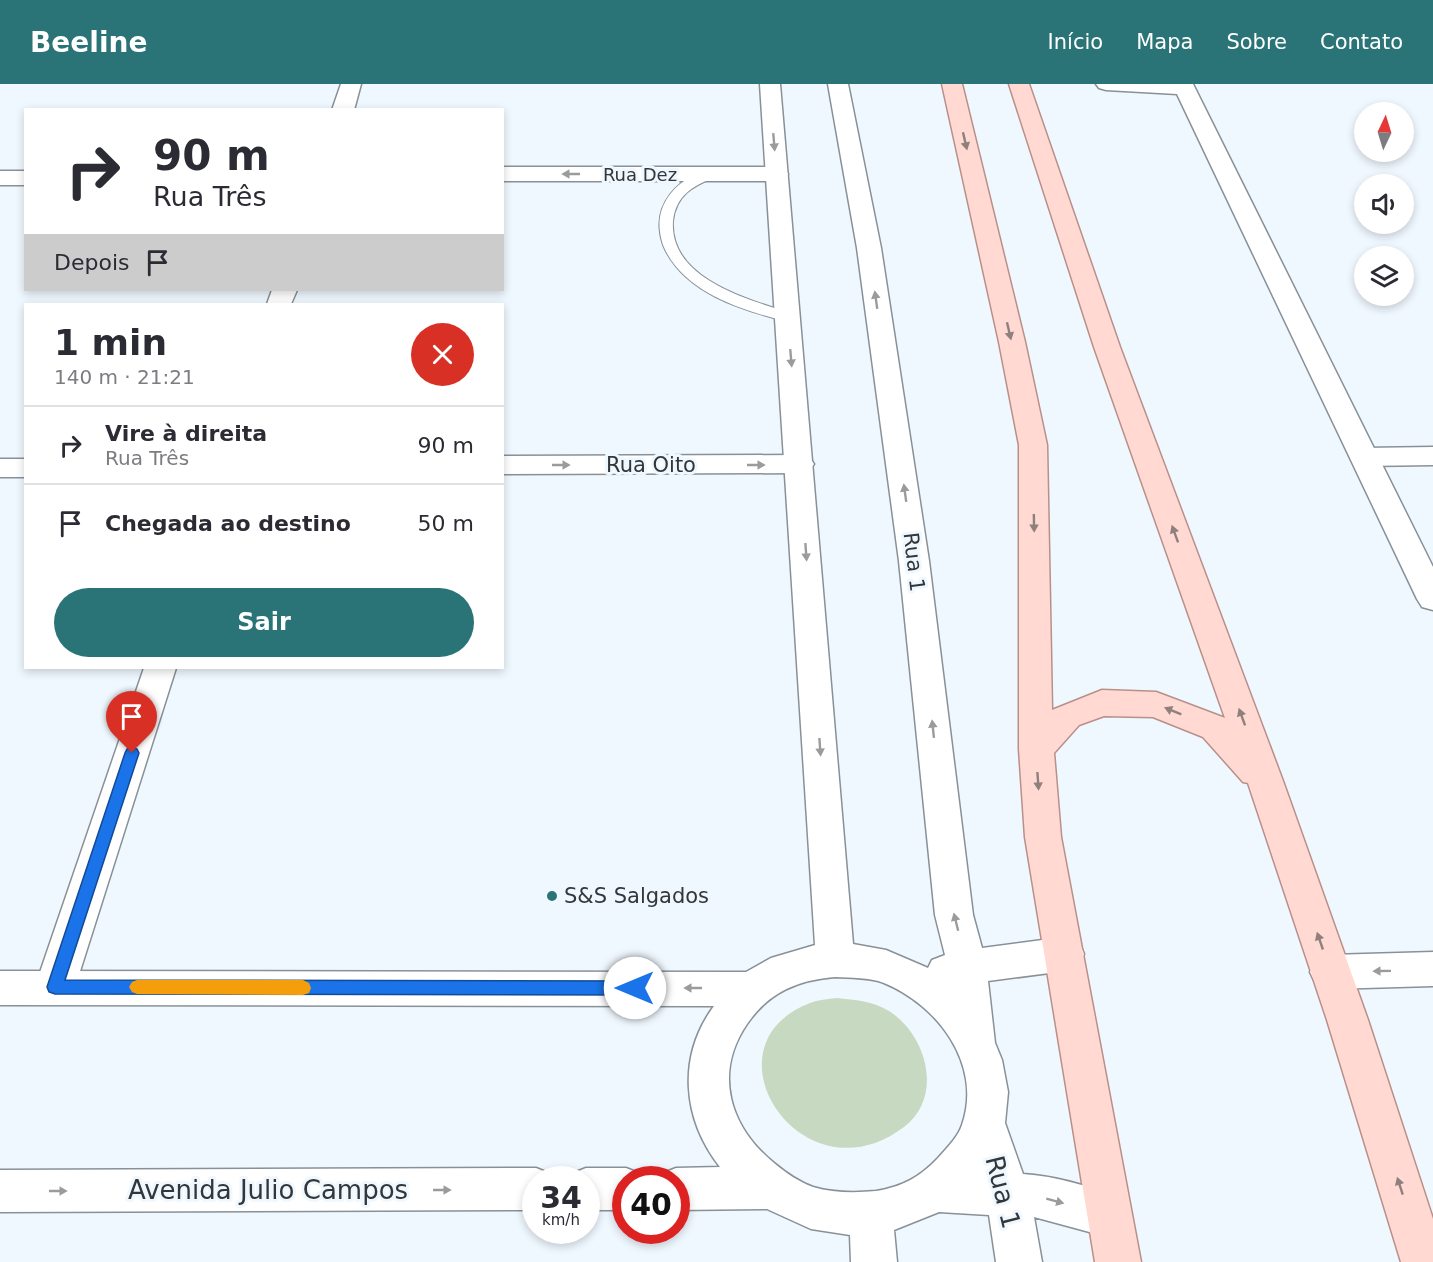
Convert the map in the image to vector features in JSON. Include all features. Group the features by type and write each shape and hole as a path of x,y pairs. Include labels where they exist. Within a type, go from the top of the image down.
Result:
{"main road":[{"path":"344,108 351,84"},
{"path":"770,84 835,960"},
{"name":"Rua 1","path":"838,84 872,271 914,561 954,915 967,966 975,1042"},
{"path":"952,84 1012,342 1033,446 1036,749 1043,837 1118,1262"},
{"path":"1019,84 1051,189 1266,784 1330,972 1422,1216 1424,1262"},
{"path":"1106,84 1184,86 1433,599"},
{"name":"Rua Dez","path":"504,174 777,174"},
{"path":"0,178 24,178"},
{"path":"1364,457 1433,456"},
{"name":"Rua Oito","path":"504,465 800,465"},
{"path":"0,468 24,468"},
{"path":"55,987 160,669"},
{"path":"1036,749 1067,716 1102,703 1156,705 1215,728 1266,784"},
{"path":"917,980 967,966 1024,962 1065,954"},
{"path":"835,960 877,964 917,980 951,1007 975,1042 987,1082 984,1123 966,1161 934,1191 904,1206 870,1213 834,1213 800,1204 769,1188 737,1160 716,1125 707,1087 711,1050 727,1016 752,989 777,974 805,963 835,960"},
{"path":"1330,972 1433,969"},
{"path":"0,988 752,989"},
{"name":"Rua 1","path":"984,1123 1008,1194 1019,1262"},
{"path":"690,1189 769,1188"},
{"name":"Avenida Julio Campos","path":"0,1191 522,1189"},
{"path":"934,1191 1039,1196 1108,1215"},
{"path":"870,1213 874,1262"}],"lane":[{"path":"710,174 682,189 666,213 664,230 669,245 680,265 702,283 753,306 788,317"}],"green space":[{"path":"837,998 870,1003 889,1011 913,1035 926,1067 927,1083 924,1100 916,1114 904,1127 866,1146 831,1146 800,1133 777,1110 764,1081 763,1051 778,1024 810,1003"}],"slow traffic":[{"path":"137,987 303,988"}],"place":[{"name":"S&S Salgados","path":"552,896"}],"route":[{"path":"132,753 55,987 635,988"}]}
